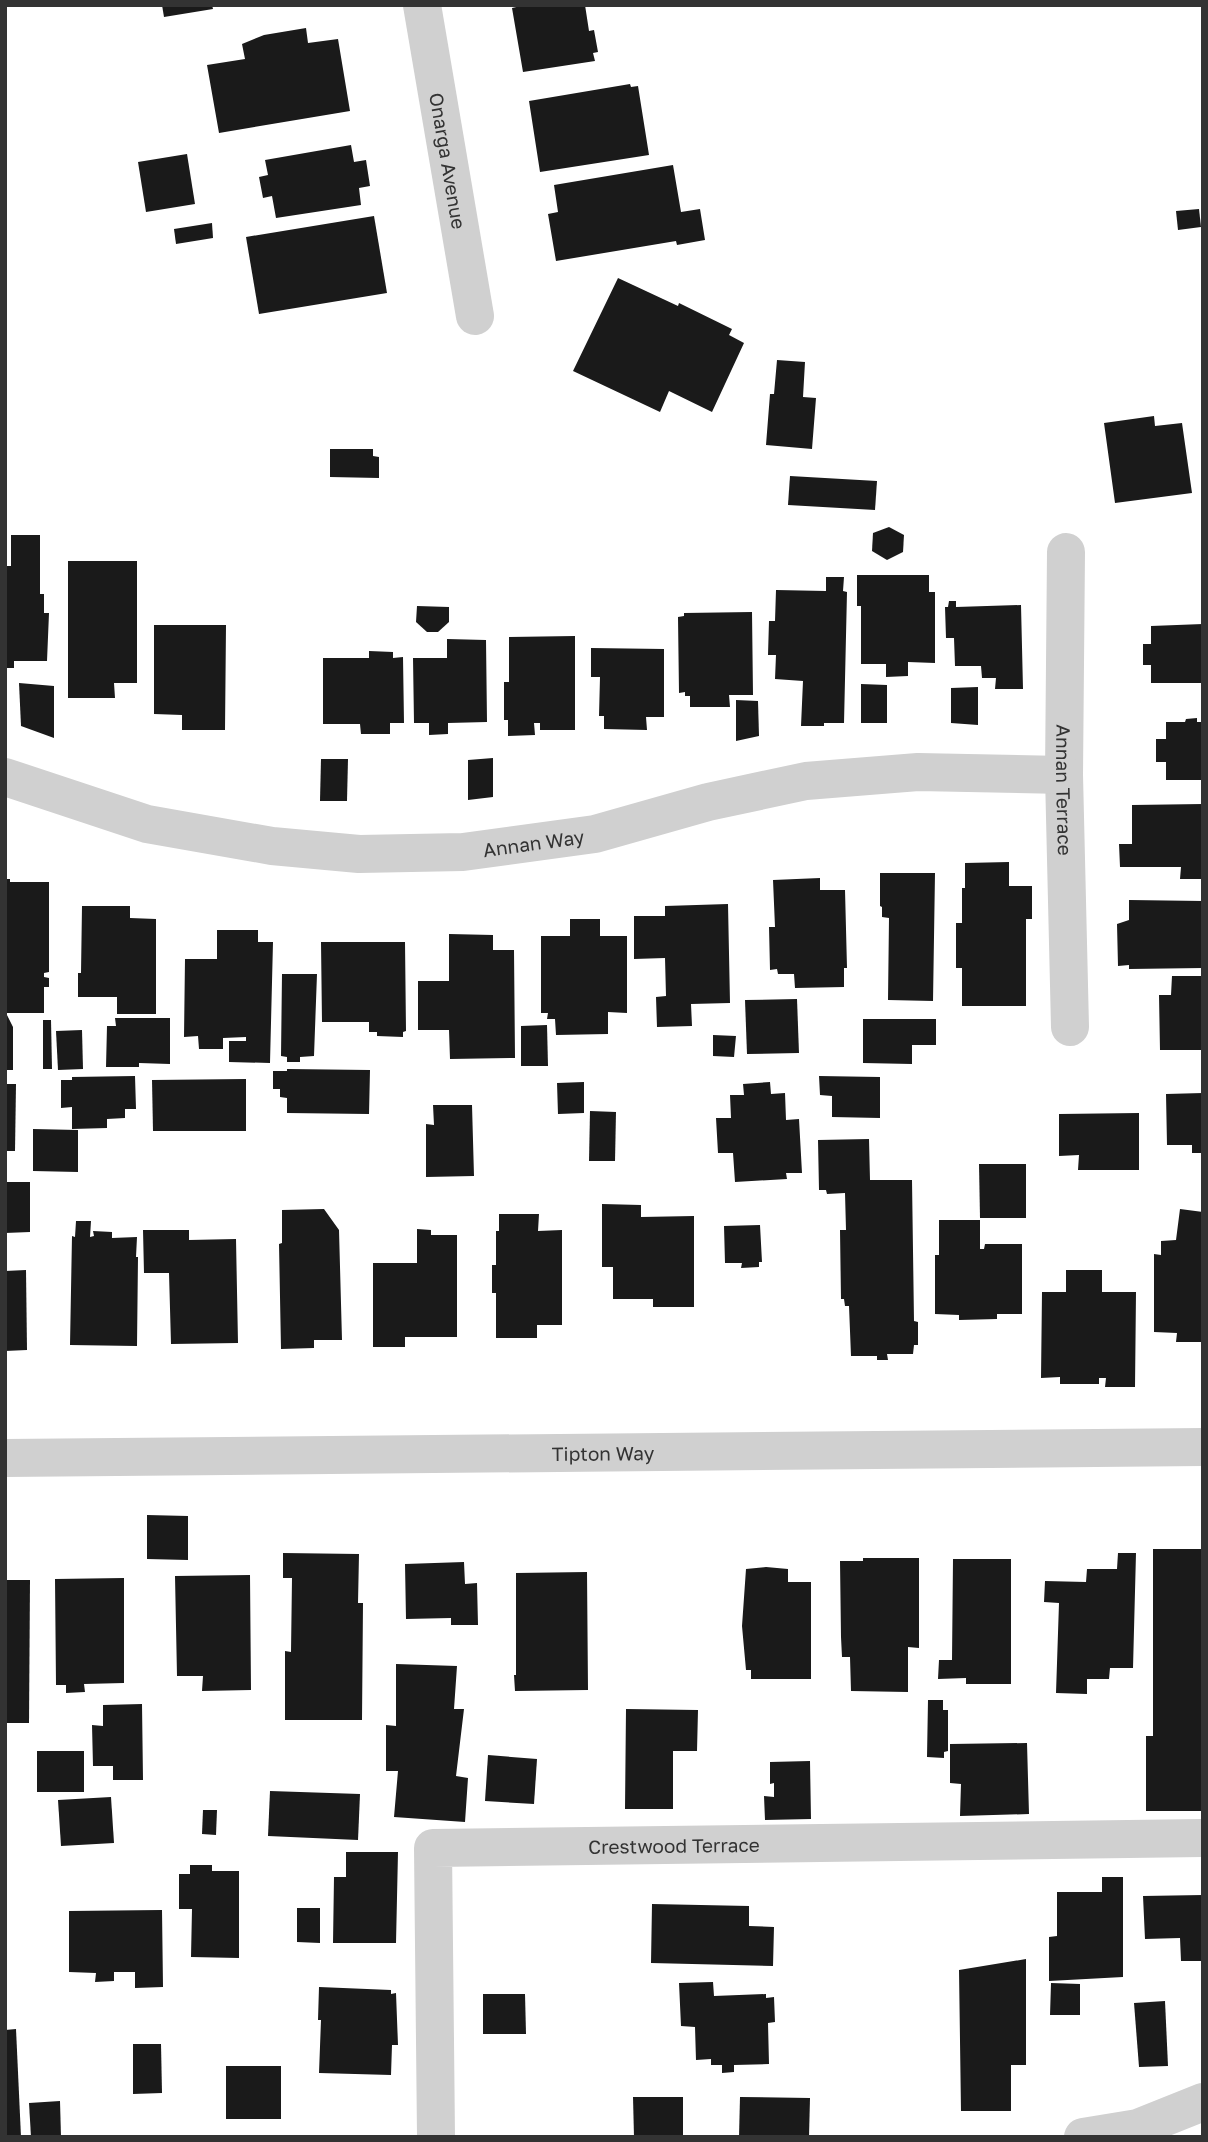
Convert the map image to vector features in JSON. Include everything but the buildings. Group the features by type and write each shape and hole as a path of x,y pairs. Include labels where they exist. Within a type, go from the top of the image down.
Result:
{"street":[{"name":"Onarga Avenue","path":"422,5 475,316"},
{"name":"Annan Terrace","path":"1066,552 1063,775 1070,1027"},
{"name":"Annan Way","path":"5,777 147,824 272,846 359,854 463,852 595,834 708,802 806,782 918,772 1063,775"},
{"name":"Tipton Way","path":"5,1458 1203,1447"},
{"name":"Crestwood Terrace","path":"436,2137 433,1848 1203,1838"},
{"path":"1083,2137 1138,2128 1203,2102"}]}
